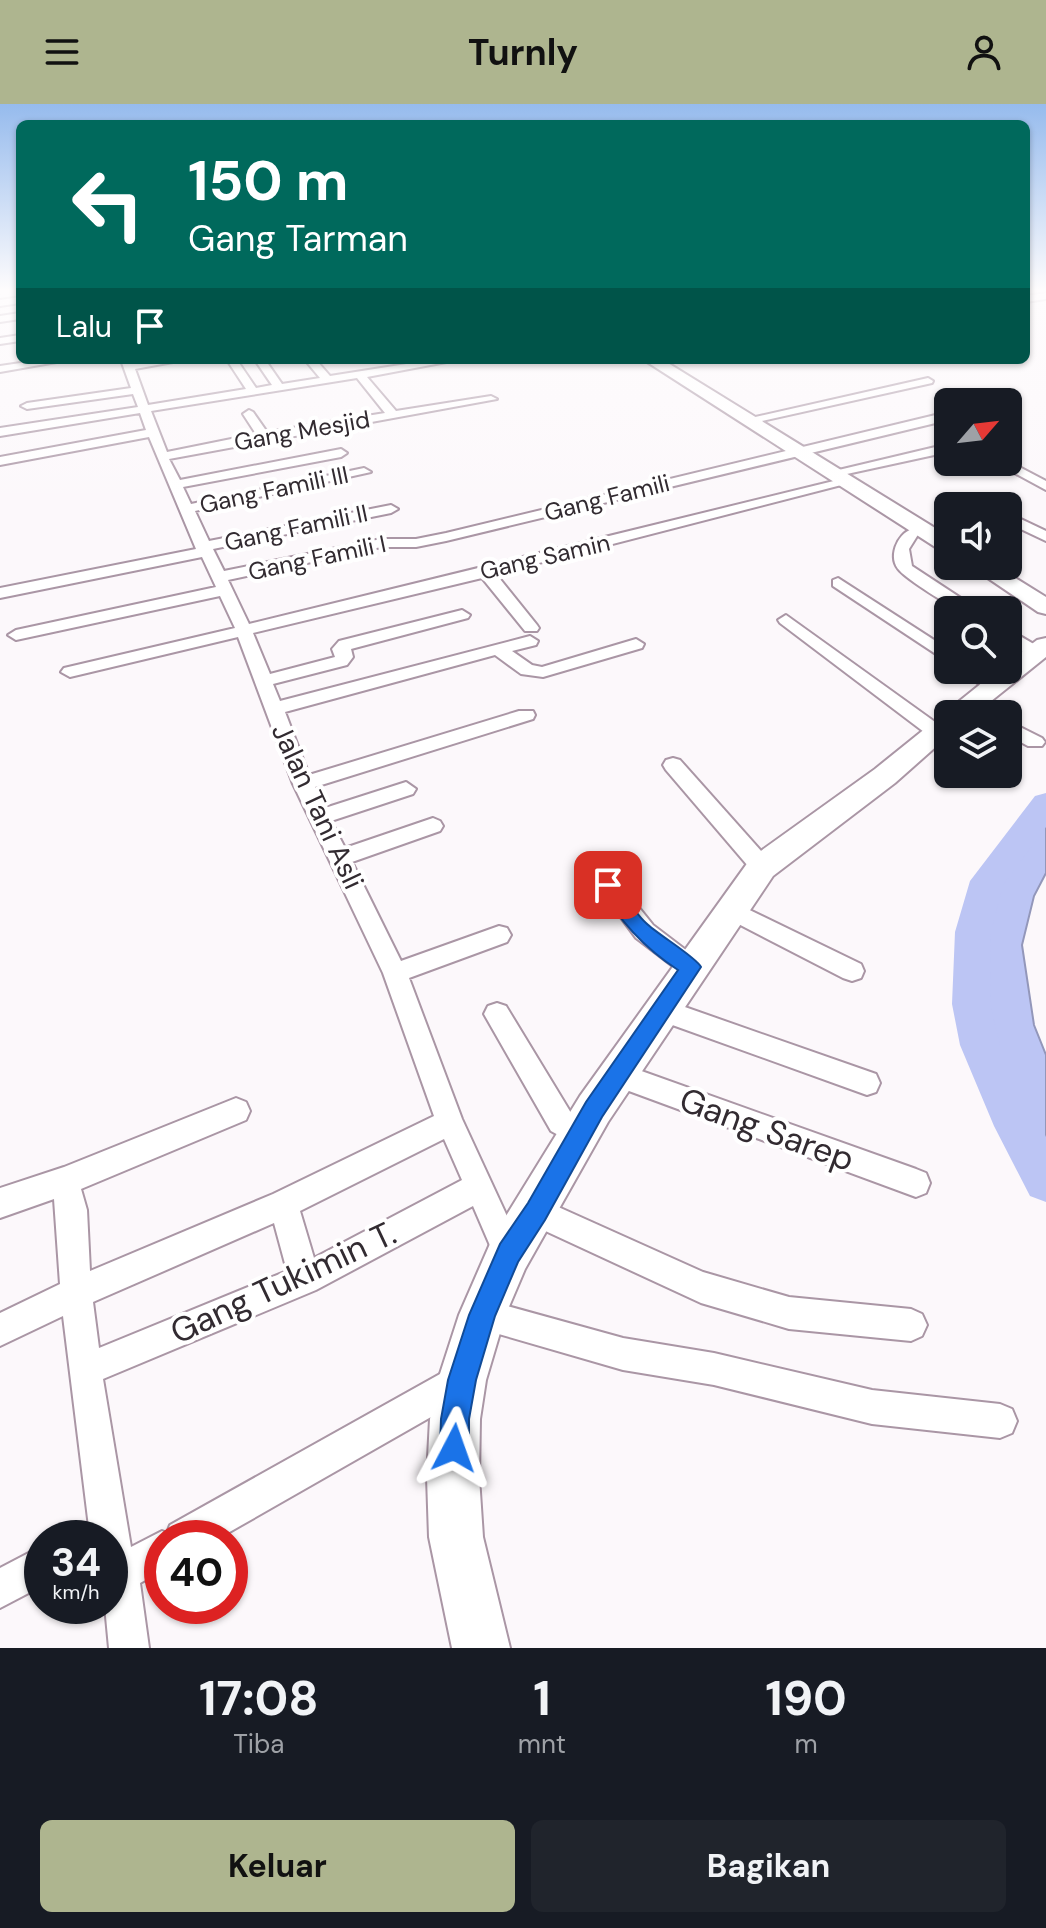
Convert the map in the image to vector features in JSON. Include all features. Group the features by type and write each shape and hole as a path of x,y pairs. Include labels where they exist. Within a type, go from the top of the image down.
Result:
{"street":[{"path":"0,369 35,364"},
{"name":"Jalan Tani Asli","path":"128,364 151,433 203,550 244,630 303,784 395,973 450,1122 509,1253"},
{"path":"235,364 253,392"},
{"path":"263,364 279,388"},
{"path":"314,364 328,380"},
{"path":"27,406 253,392 328,380 359,370 414,364"},
{"path":"658,364 934,536"},
{"path":"359,370 394,416"},
{"path":"748,420 928,381"},
{"path":"0,432 141,399"},
{"name":"Gang Mesjid","path":"162,457 264,436 491,399"},
{"path":"249,414 264,436"},
{"name":"Gang Famili","path":"416,543 934,419"},
{"path":"0,461 151,433"},
{"name":"Gang Samin","path":"70,672 484,570 630,538 934,452"},
{"path":"175,485 341,453"},
{"name":"Gang Famili III","path":"185,509 364,472"},
{"path":"1022,473 1046,486"},
{"name":"Gang Famili II","path":"0,593 391,509"},
{"path":"1022,524 1046,537"},
{"path":"912,533 904,540 905,568 949,596"},
{"name":"Gang Famili I","path":"16,635 381,543 416,543"},
{"path":"274,709 499,650 531,635 484,570"},
{"path":"1003,580 1046,607"},
{"path":"838,583 934,648"},
{"path":"263,681 341,661 344,657 340,649 345,645 462,615"},
{"path":"786,620 934,703"},
{"path":"979,700 1042,650 1022,641"},
{"path":"499,650 527,670 543,672 636,644"},
{"path":"988,684 993,687"},
{"path":"303,784 526,715"},
{"path":"1022,735 1035,742"},
{"path":"481,1648 456,1537 455,1419 462,1380 482,1315 509,1253 580,1134 762,867 934,737"},
{"path":"673,765 762,867"},
{"path":"320,817 406,789"},
{"path":"341,857 433,826"},
{"path":"608,885 635,925 665,951 691,967"},
{"path":"731,910 852,971"},
{"path":"395,973 499,935"},
{"path":"662,1010 867,1083"},
{"path":"497,1014 561,1122 580,1134"},
{"name":"Gang Sarep","path":"619,1075 916,1183"},
{"path":"0,1203 64,1181 236,1111"},
{"path":"0,1330 76,1293 283,1204 450,1122"},
{"path":"64,1181 72,1210 76,1293 97,1520"},
{"name":"Gang Tukimin T.","path":"85,1370 305,1279 478,1187"},
{"path":"283,1204 305,1279"},
{"path":"536,1212 701,1287 789,1313 911,1325"},
{"path":"482,1315 623,1354 714,1369 872,1407 1000,1421"},
{"path":"215,1520 462,1380"},
{"path":"0,1589 24,1575"},
{"path":"126,1624 129,1648"}],"water":[{"path":"1046,797 1046,873 1034,896 1022,945 1034,1025 1046,1055 1046,1194 998,1097 973,991 972,944 1004,850 1026,816"}],"waterway":[{"path":"1046,804 987,881 973,932 971,1004 980,1045 1009,1112 1046,1180"}],"route":[{"path":"454,1448 462,1380 498,1275 594,1109 691,967 665,951 635,925 608,885"}]}
